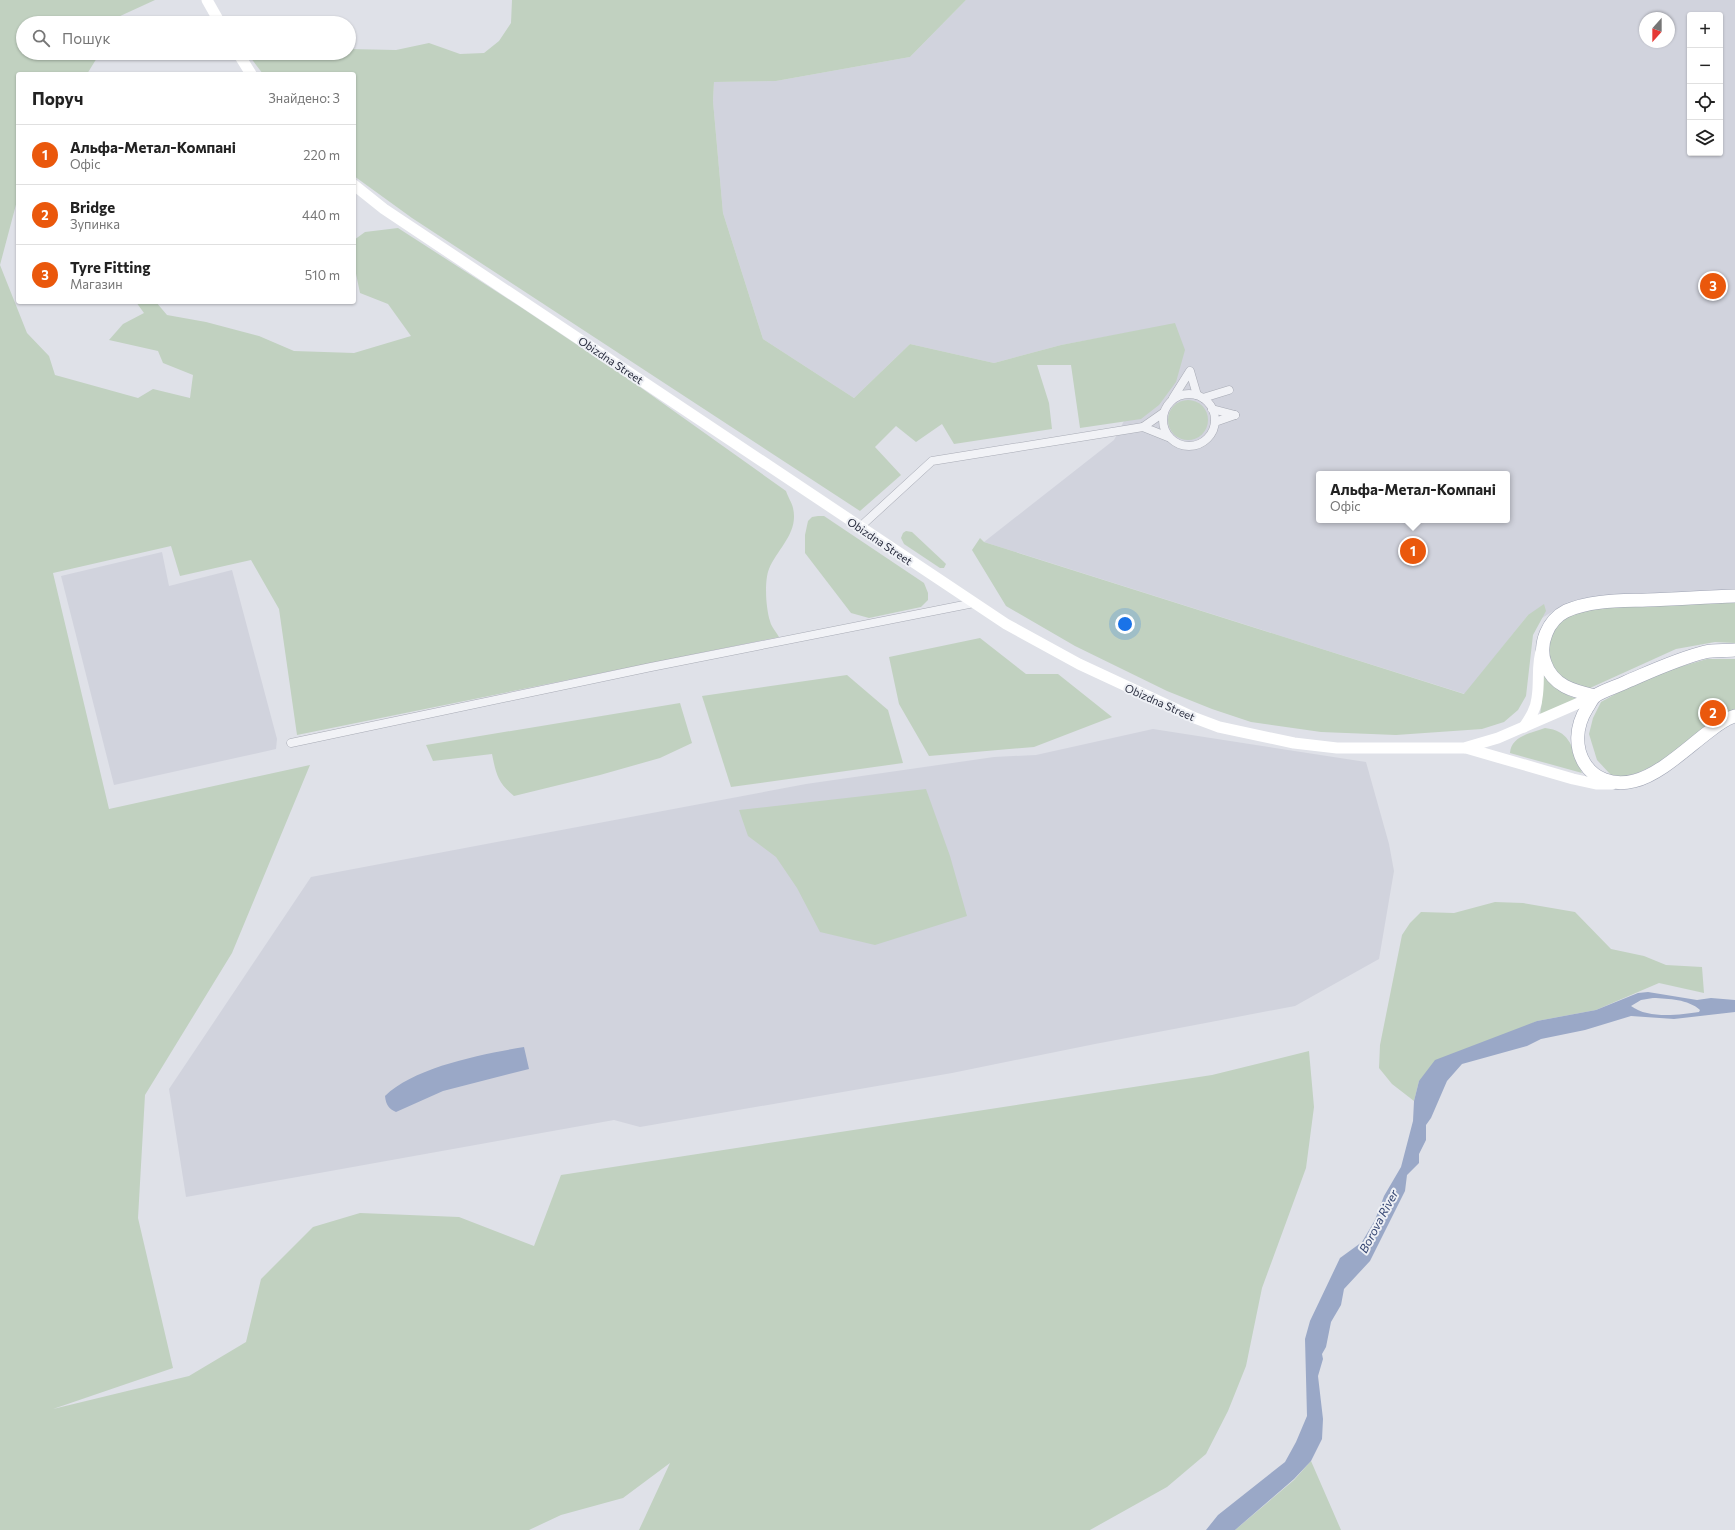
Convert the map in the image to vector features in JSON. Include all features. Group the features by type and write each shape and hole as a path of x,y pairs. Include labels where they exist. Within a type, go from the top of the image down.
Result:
{"main road":[{"path":"207,0 216,16"},
{"path":"242,60 250,72"},
{"name":"Obizdna Street","path":"356,187 384,209 974,603 1006,624 1079,664 1195,718 1226,729 1294,743 1337,748 1464,748"},
{"path":"1524,727 1532,716 1538,698 1538,667 1542,646 1550,625 1557,617 1580,606 1610,602 1735,596"},
{"path":"1542,646 1544,661 1559,684 1568,689 1595,696"},
{"path":"1464,748 1481,744 1524,727 1673,661 1706,652 1735,650"},
{"path":"1595,696 1583,715 1578,730 1577,743 1580,754 1591,771 1600,779 1614,784"},
{"path":"1464,748 1573,779 1596,784 1614,784 1634,781 1652,774 1719,724 1735,716"}],"street":[{"path":"1168,437 1162,424 1163,413 1166,406 1173,398 1190,371 1200,397 1211,407 1235,415 1215,422"},
{"path":"1173,398 1184,394 1200,397 1229,390 1211,407"},
{"path":"1143,427 1168,437 1180,445 1196,446 1208,438 1215,422 1211,407"},
{"path":"860,527 932,460 1143,427 1163,413"},
{"path":"291,743 651,667 974,603"}],"shaded area":[{"path":"966,0 1735,0 1735,592 1585,598 1568,602 1542,618 1529,623 1528,615 1465,694 984,542 1114,440 1175,324 1061,345 994,363 910,344 854,398 763,339 723,213 713,101 714,82 776,81 910,57"},
{"path":"162,552 169,586 232,570 277,739 276,749 114,785 61,576"},
{"path":"1153,729 1366,762 1389,844 1394,871 1379,959 1295,1006 952,1073 640,1127 614,1120 186,1197 169,1089 311,877 806,784 994,757 1036,755"}],"green space":[{"path":"0,0 155,0 120,16 16,16 16,60 96,60 88,72 16,72 16,205 0,265"},
{"path":"512,0 966,0 910,57 776,81 714,82 713,101 723,213 763,339 854,398 910,344 994,363 1061,345 1175,323 1185,350 1176,382 1159,405 1141,419 1080,428 1071,365 1037,365 1049,403 1052,429 954,444 942,424 916,442 896,426 875,447 901,475 860,511 412,218 356,177 356,72 261,72 252,60 356,60 356,49 396,50 429,43 460,54 484,53 499,41 511,23"},
{"path":"398,228 522,308 640,387 786,491 793,508 793,525 769,569 766,580 767,602 771,625 779,637 297,735 279,609 251,560 180,576 171,546 53,573 109,809 310,765 232,953 145,1095 138,1218 173,1368 53,1409 189,1376 246,1342 261,1279 313,1227 360,1213 459,1217 534,1246 561,1175 1212,1075 1309,1051 1314,1107 1306,1168 1262,1288 1246,1366 1228,1411 1206,1454 1167,1487 1090,1530 639,1530 670,1463 623,1498 561,1515 529,1530 0,1530 0,265 27,333 49,356 55,375 138,398 153,389 190,398 193,375 163,363 158,351 109,340 123,324 144,313 137,304 158,304 167,315 206,322 259,336 294,351 354,353 411,336 388,304 360,293 356,274 356,239 365,232"},
{"path":"1184,400 1192,400 1199,403 1205,409 1208,420 1205,431 1199,437 1192,440 1184,440 1177,437 1171,431 1168,424 1168,416 1171,409 1177,403"},
{"path":"824,516 924,583 928,593 928,600 921,607 869,618 851,613 805,553 805,535 808,521 812,517"},
{"path":"906,531 912,532 944,562 946,564 944,568 940,568 904,544 901,538 903,533"},
{"path":"980,538 984,542 1464,694 1528,615 1544,604 1546,611 1533,635 1526,696 1518,710 1504,722 1482,729 1396,735 1321,732 1251,722 1212,709 1167,691 1075,646 1006,606 972,550"},
{"path":"1735,602 1735,643 1715,642 1676,649 1590,688 1576,686 1558,674 1549,657 1550,631 1562,617 1609,604"},
{"path":"980,638 1026,674 1058,674 1112,717 1034,747 929,756 899,704 889,657"},
{"path":"1707,659 1735,659 1735,709 1656,764 1640,772 1621,778 1611,775 1597,760 1589,734 1593,718 1601,702 1630,686 1662,672"},
{"path":"1541,667 1560,690 1577,699 1540,715 1542,701"},
{"path":"847,675 888,710 903,763 731,787 702,696"},
{"path":"680,703 692,743 660,758 600,775 514,796 504,787 498,778 492,754 433,761 426,745"},
{"path":"1545,728 1561,733 1566,738 1570,743 1582,773 1510,753 1511,747 1518,739"},
{"path":"926,789 950,856 967,916 875,945 820,932 797,888 776,857 748,836 739,810"},
{"path":"1495,902 1523,903 1575,912 1611,949 1644,956 1666,965 1702,967 1704,993 1659,983 1596,1010 1537,1021 1419,1081 1414,1101 1392,1084 1379,1068 1380,1045 1402,935 1410,923 1421,912 1454,913"},
{"path":"1311,1461 1341,1530 1235,1530 1294,1480"}],"water":[{"name":"Borova River","path":"1648,992 1697,1000 1711,998 1735,1000 1735,1012 1674,1019 1631,1016 1585,1030 1541,1039 1527,1046 1462,1064 1447,1081 1431,1118 1426,1125 1426,1140 1419,1154 1419,1163 1407,1175 1405,1191 1370,1261 1344,1289 1341,1305 1331,1322 1326,1347 1322,1354 1323,1359 1318,1376 1323,1419 1322,1439 1311,1461 1294,1479 1235,1530 1206,1530 1218,1515 1285,1462 1296,1442 1307,1416 1305,1339 1310,1321 1340,1258 1362,1242 1375,1220 1384,1196 1401,1167 1413,1121 1414,1101 1419,1081 1435,1060 1537,1021 1596,1010 1638,993","holes":["1653,998 1672,999 1684,1002 1695,1006 1700,1010 1699,1012 1664,1015 1646,1013 1631,1006 1641,1000"]},
{"path":"524,1047 529,1069 443,1091 396,1112 391,1110 386,1102 385,1096 413,1077 450,1063"}],"place":[{"name":"Tyre Fitting","path":"1713,286"},
{"name":"Альфа-Метал-Компані","path":"1413,551"},
{"name":"Bridge","path":"1713,713"}]}
